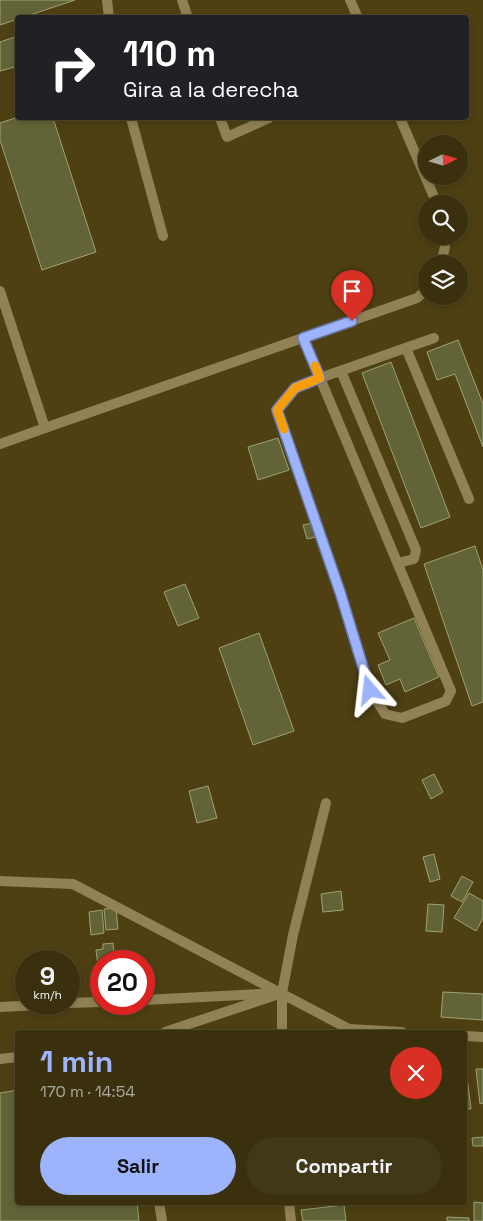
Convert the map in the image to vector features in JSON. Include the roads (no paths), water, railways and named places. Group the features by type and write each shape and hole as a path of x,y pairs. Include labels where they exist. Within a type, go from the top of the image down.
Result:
{"street":[{"path":"107,0 109,15"},
{"path":"182,0 187,15"},
{"path":"350,0 357,15"},
{"path":"132,120 163,236"},
{"path":"221,120 227,137 265,120"},
{"path":"401,120 433,195"},
{"path":"0,291 45,428"},
{"path":"0,444 418,297"},
{"path":"303,338 320,378 398,563 451,691 446,701 402,718 385,714 370,690 340,592 277,410 295,388 320,378 342,370 434,338"},
{"path":"406,348 469,499"},
{"path":"342,370 416,550 414,559 398,563"},
{"path":"282,1030 282,993 293,935 326,803"},
{"path":"0,881 73,884 349,1029 367,1030"},
{"path":"155,999 282,993"},
{"path":"171,1030 282,993"},
{"path":"0,1007 15,1006"},
{"path":"467,1036 483,1037"},
{"path":"0,1059 15,1057"},
{"path":"159,1205 162,1221"},
{"path":"289,1205 291,1221"}]}
